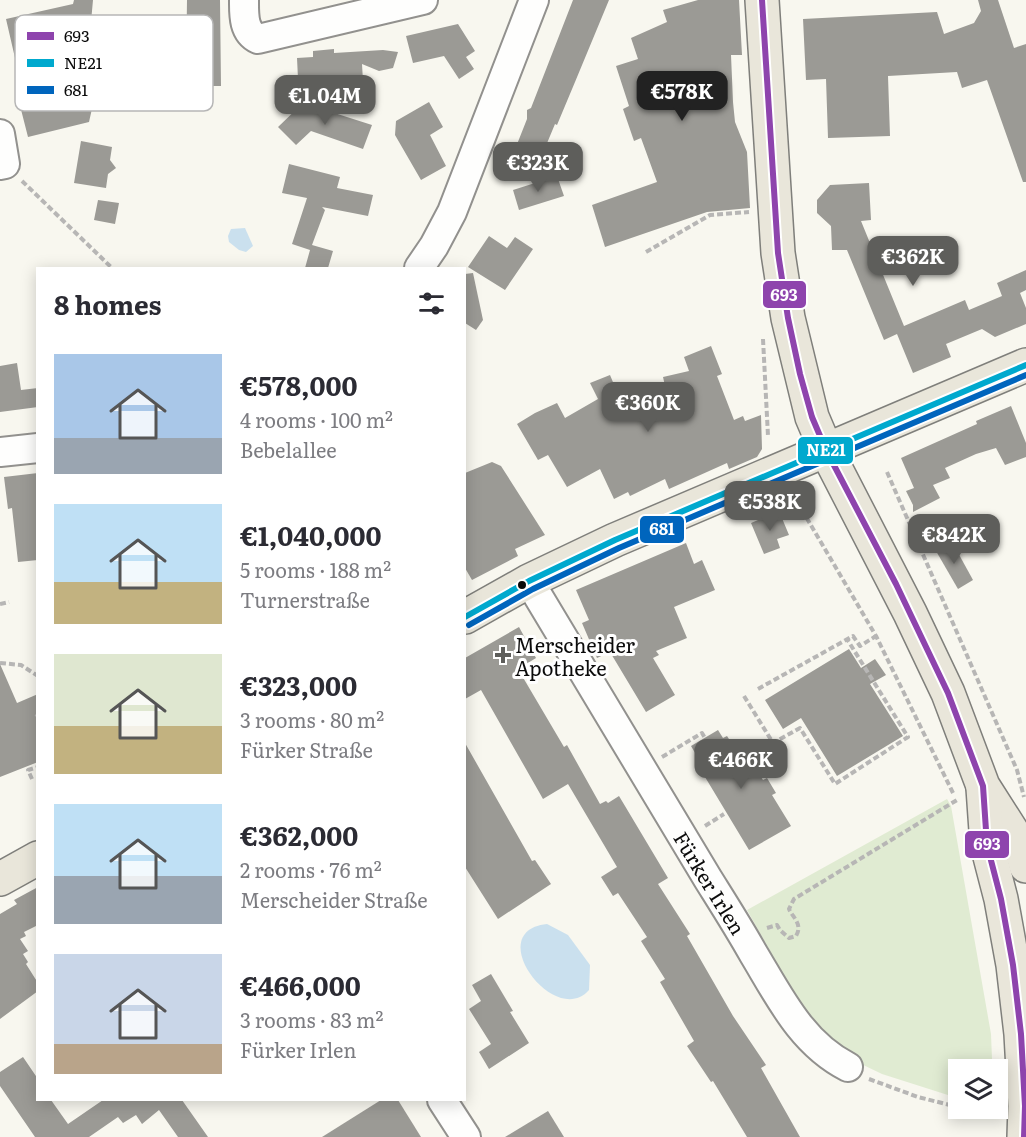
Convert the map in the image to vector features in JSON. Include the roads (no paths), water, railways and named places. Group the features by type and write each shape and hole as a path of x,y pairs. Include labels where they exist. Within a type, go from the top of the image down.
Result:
{"main road":[{"path":"762,0 778,253 800,374 812,417 826,450 896,584 948,693 970,793 1020,960 1024,1137"},
{"path":"466,616 529,581 615,540 1026,365"},
{"path":"970,793 1020,843 1026,866"},
{"path":"0,879 36,859"}],"street":[{"path":"244,7 248,31 258,39 423,0"},
{"path":"420,267 452,212 534,0"},
{"path":"0,134 3,165"},
{"path":"0,452 36,448"},
{"name":"Fürker Irlen","path":"529,581 786,1010 809,1039 831,1058 848,1067"},
{"path":"443,1101 466,1137"}],"water":[{"path":"245,228 253,246 246,252 239,250 229,242 228,236 231,229"},
{"path":"547,924 568,935 590,965 589,990 575,999 559,997 543,988 530,974 522,958 521,943 528,930"}],"place":[{"name":"Merscheider Apotheke","path":"503,655"}]}
